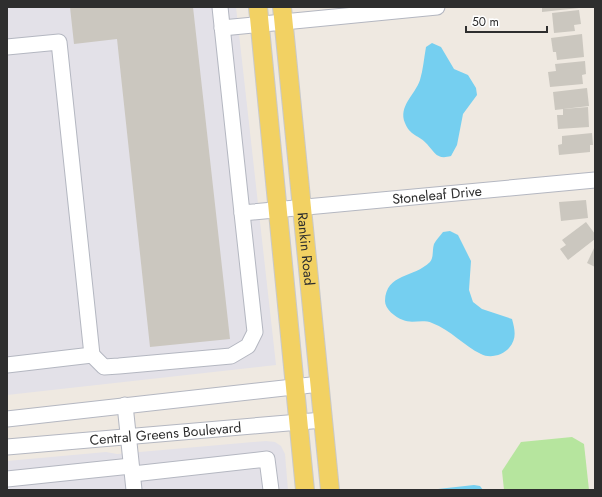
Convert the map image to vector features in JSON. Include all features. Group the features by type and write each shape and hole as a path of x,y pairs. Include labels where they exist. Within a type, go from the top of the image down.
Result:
{"main road":[{"name":"Rankin Road","path":"283,14 330,490"},
{"name":"Rankin Road","path":"258,15 305,490"}],"street":[{"path":"7,48 59,42 92,355 104,367 231,356 248,346 255,332 220,7"},
{"path":"222,28 258,15 437,7"},
{"name":"Stoneleaf Drive","path":"242,213 595,180"},
{"path":"7,365 92,355"},
{"path":"7,419 295,385 320,384"},
{"path":"125,405 134,490"},
{"name":"Central Greens Boulevard","path":"7,447 323,420"},
{"path":"7,479 268,459 271,490"}],"shaded area":[{"path":"7,7 236,7 276,365 7,395"},
{"path":"266,441 275,442 281,446 285,454 288,490 7,490 7,461 106,452 117,454"}],"green space":[{"path":"572,437 584,444 589,490 504,490 502,471 521,442"}],"water":[{"path":"432,43 441,47 454,69 468,75 476,88 477,95 463,114 457,145 451,156 446,157 439,156 434,153 424,141 412,133 407,127 403,117 405,106 420,80 426,47"},
{"path":"450,231 458,235 471,261 469,290 473,302 482,309 512,319 514,338 512,345 500,354 488,356 481,354 439,326 432,323 425,321 410,322 400,319 391,312 385,304 390,285 402,277 424,267 430,262 435,242 443,232"},
{"path":"474,485 480,486 483,490 429,490"}],"building":[{"path":"70,7 193,7 230,339 150,347 117,39 74,44"},
{"path":"542,7 579,7 579,8 542,12"},
{"path":"579,10 581,24 574,25 575,31 554,33 552,13"},
{"path":"582,34 584,57 557,60 556,52 553,52 551,38"},
{"path":"585,61 586,74 582,75 583,84 550,87 548,72 556,71 555,64"},
{"path":"587,88 589,106 555,110 553,92"},
{"path":"588,107 589,127 558,129 557,115 563,115 563,109"},
{"path":"592,133 593,145 590,145 590,152 559,155 558,145 562,144 562,136"},
{"path":"586,200 588,218 561,221 559,202"},
{"path":"586,222 595,234 595,239 568,260 560,249 566,245 562,240"},
{"path":"595,246 595,267 587,263"}]}
